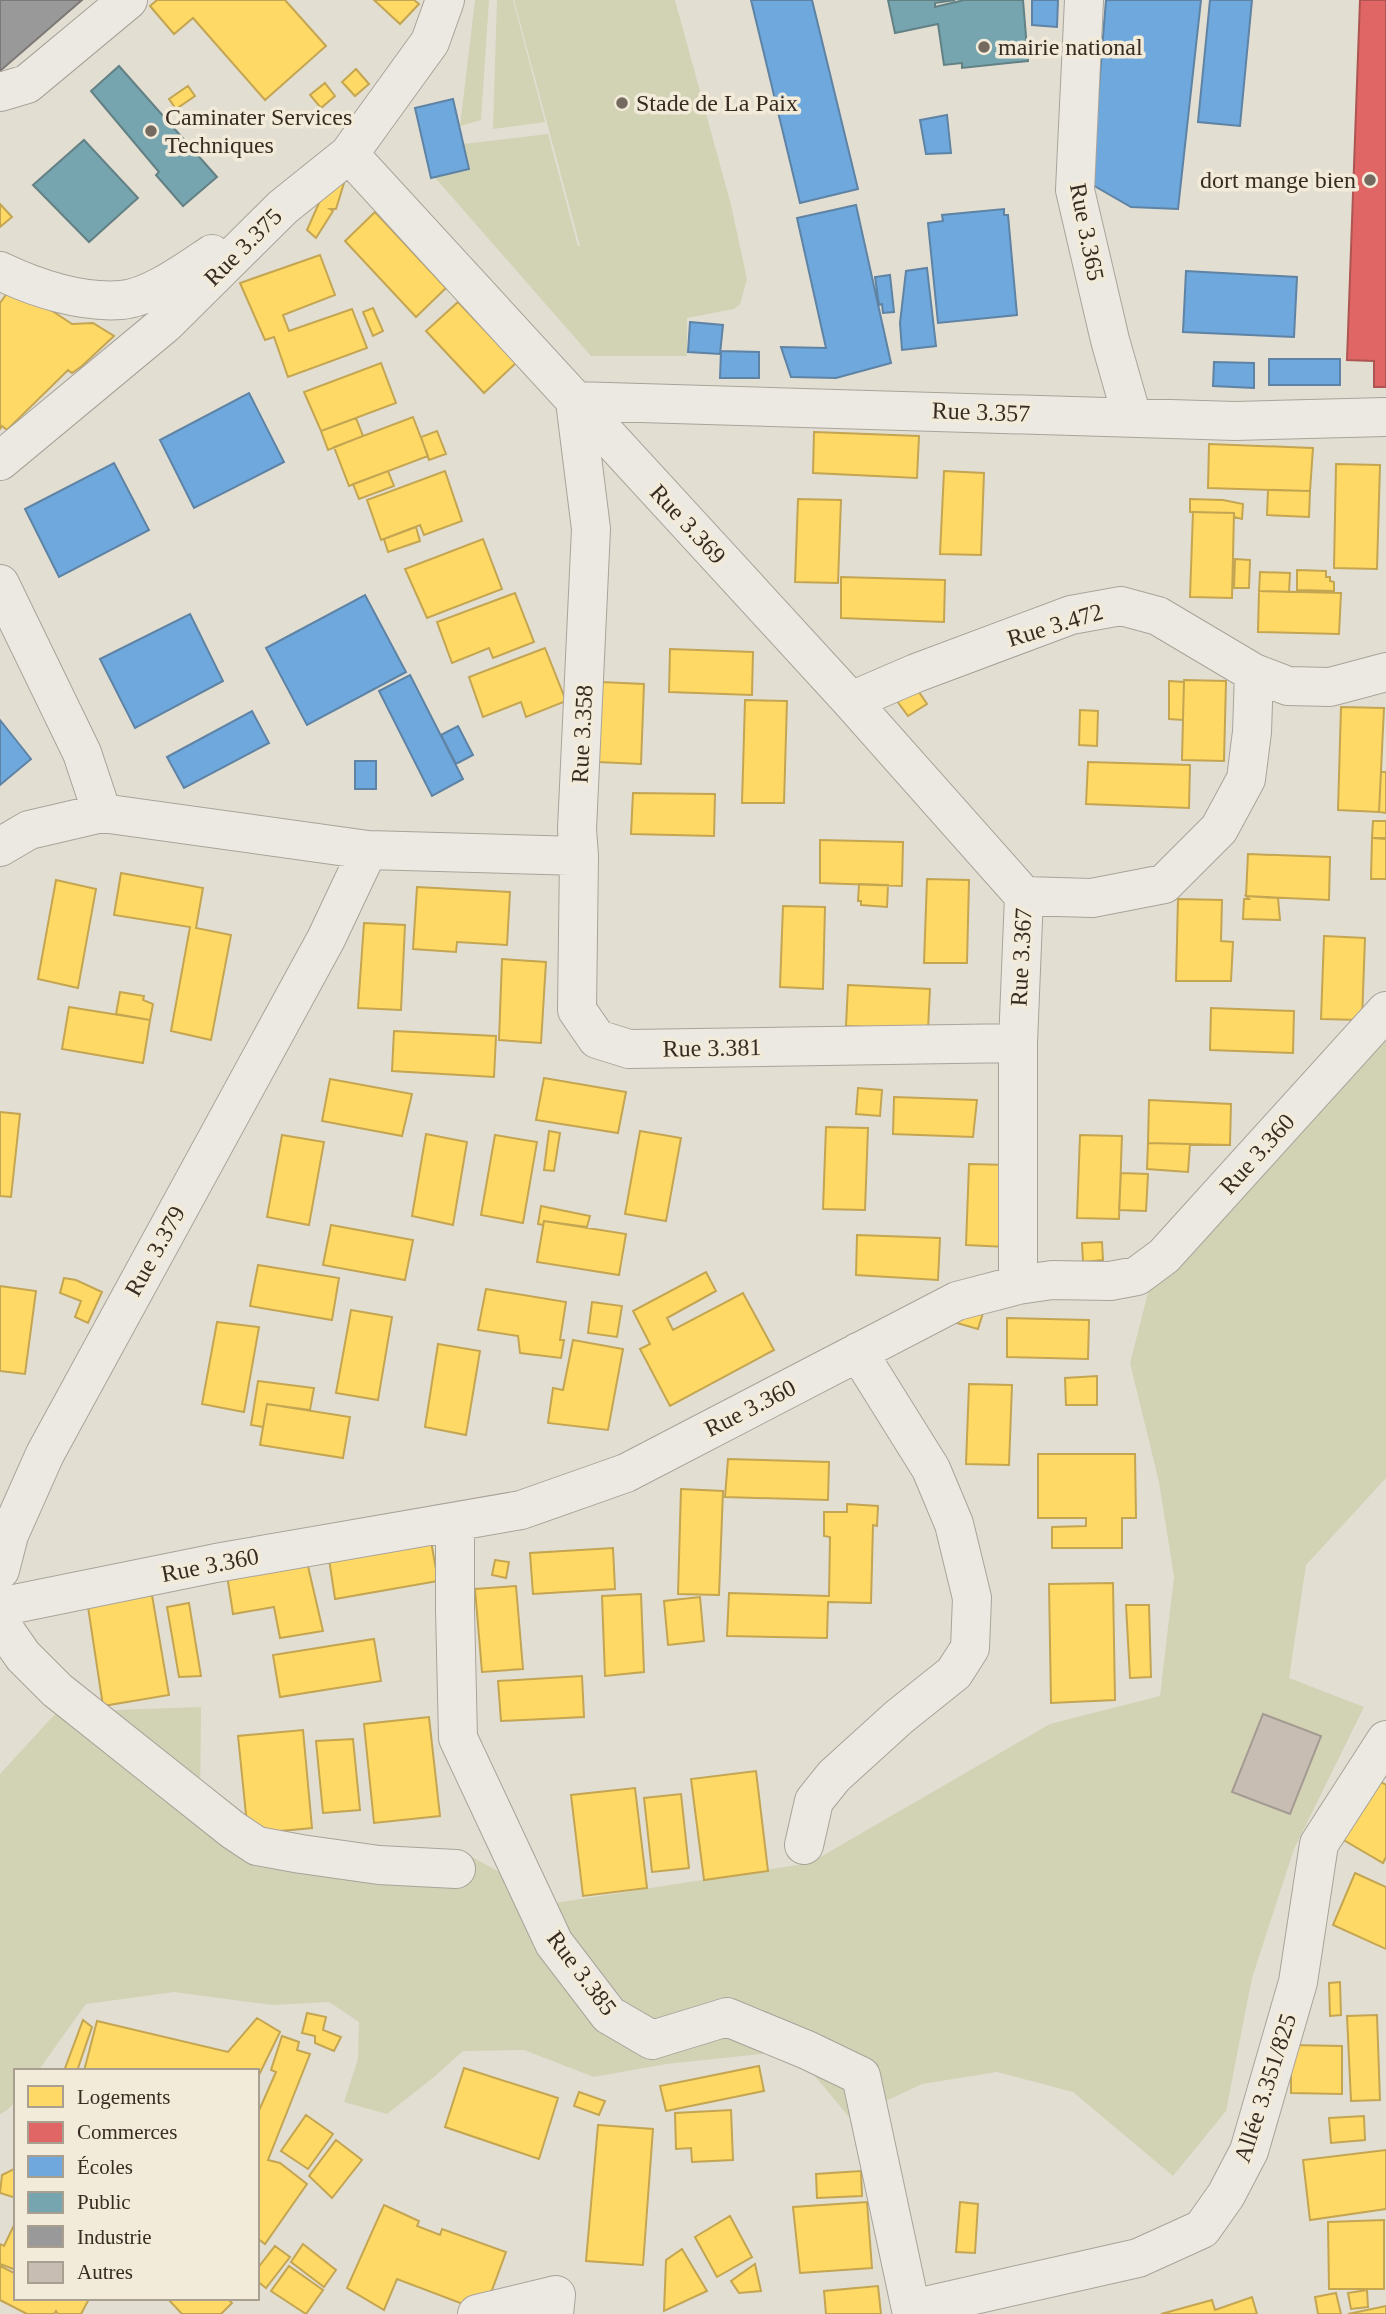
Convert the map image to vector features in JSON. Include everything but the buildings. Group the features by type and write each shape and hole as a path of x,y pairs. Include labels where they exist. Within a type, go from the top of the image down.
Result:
{"street":[{"path":"0,92 27,84 128,0"},
{"name":"Rue 3.375","path":"0,461 165,324 283,207 349,153 430,42 445,0"},
{"name":"Rue 3.365","path":"1084,0 1075,190 1110,341 1132,417"},
{"name":"Rue 3.369","path":"349,153 851,701 1024,896"},
{"path":"0,271 42,289 77,297 122,300 165,285 283,207"},
{"name":"Rue 3.357","path":"575,401 1235,421 1386,417"},
{"name":"Rue 3.358","path":"575,401 591,529 577,829 579,856"},
{"path":"0,584 82,754 102,813"},
{"name":"Rue 3.472","path":"851,701 916,673 1071,615 1121,606 1158,616 1254,673"},
{"path":"1254,673 1288,686 1330,687 1386,672"},
{"name":"Rue 3.367","path":"1018,1285 1018,1043 1024,896 1093,898 1164,884 1219,829 1246,779 1252,732 1254,673"},
{"path":"0,847 29,830 102,813 368,850 579,856"},
{"name":"Rue 3.379","path":"0,1570 9,1535 45,1454 326,939 368,850"},
{"name":"Rue 3.381","path":"579,856 577,1010 597,1039 629,1049 1018,1043"},
{"name":"Rue 3.360","path":"0,1607 216,1563 521,1510 626,1472 957,1301 1018,1285 1052,1280 1110,1281 1137,1276 1164,1255 1386,1011"},
{"path":"804,1845 814,1801 834,1776 899,1717 954,1673 971,1648 972,1598 954,1524 931,1469 858,1352"},
{"name":"Rue 3.385","path":"455,1522 458,1738 554,1943 609,2015 652,2040 727,2017 861,2076 912,2311"},
{"path":"0,1623 23,1656 57,1690 233,1830 257,1846 379,1864 456,1869"},
{"name":"Allée 3.351/825","path":"912,2311 1138,2258 1202,2230 1227,2194 1250,2151 1298,1982 1319,1844 1386,1740"},
{"path":"477,2314 555,2304"}],"green space":[{"path":"475,0 489,0 481,120 460,126"},
{"path":"497,0 513,0 545,122 493,129"},
{"path":"514,0 675,0 731,205 747,279 740,304 734,309 687,318 687,356 591,356 431,173 468,163 463,144 548,134 580,246"},
{"path":"1386,1022 1386,1478 1306,1565 1289,1678 1364,1707 1294,1849 1252,1978 1226,2111 1173,2176 1073,2092 997,2072 922,2084 850,2118 809,2069 781,2052 666,2064 594,2077 524,2050 463,2051 387,2114 344,2102 358,2059 359,2022 329,2002 272,2005 174,1992 86,2004 39,2069 14,2069 14,2103 0,2114 0,1774 57,1712 201,1707 200,1807 255,1840 463,1852 555,1903 810,1863 1050,1724 1160,1696 1174,1577 1159,1482 1130,1363 1148,1293 1215,1203"}],"place":[{"name":"mairie national","path":"984,47"},
{"name":"Stade de La Paix","path":"622,103"},
{"name":"Caminater Services Techniques","path":"151,131"},
{"name":"dort mange bien","path":"1370,180"}]}
